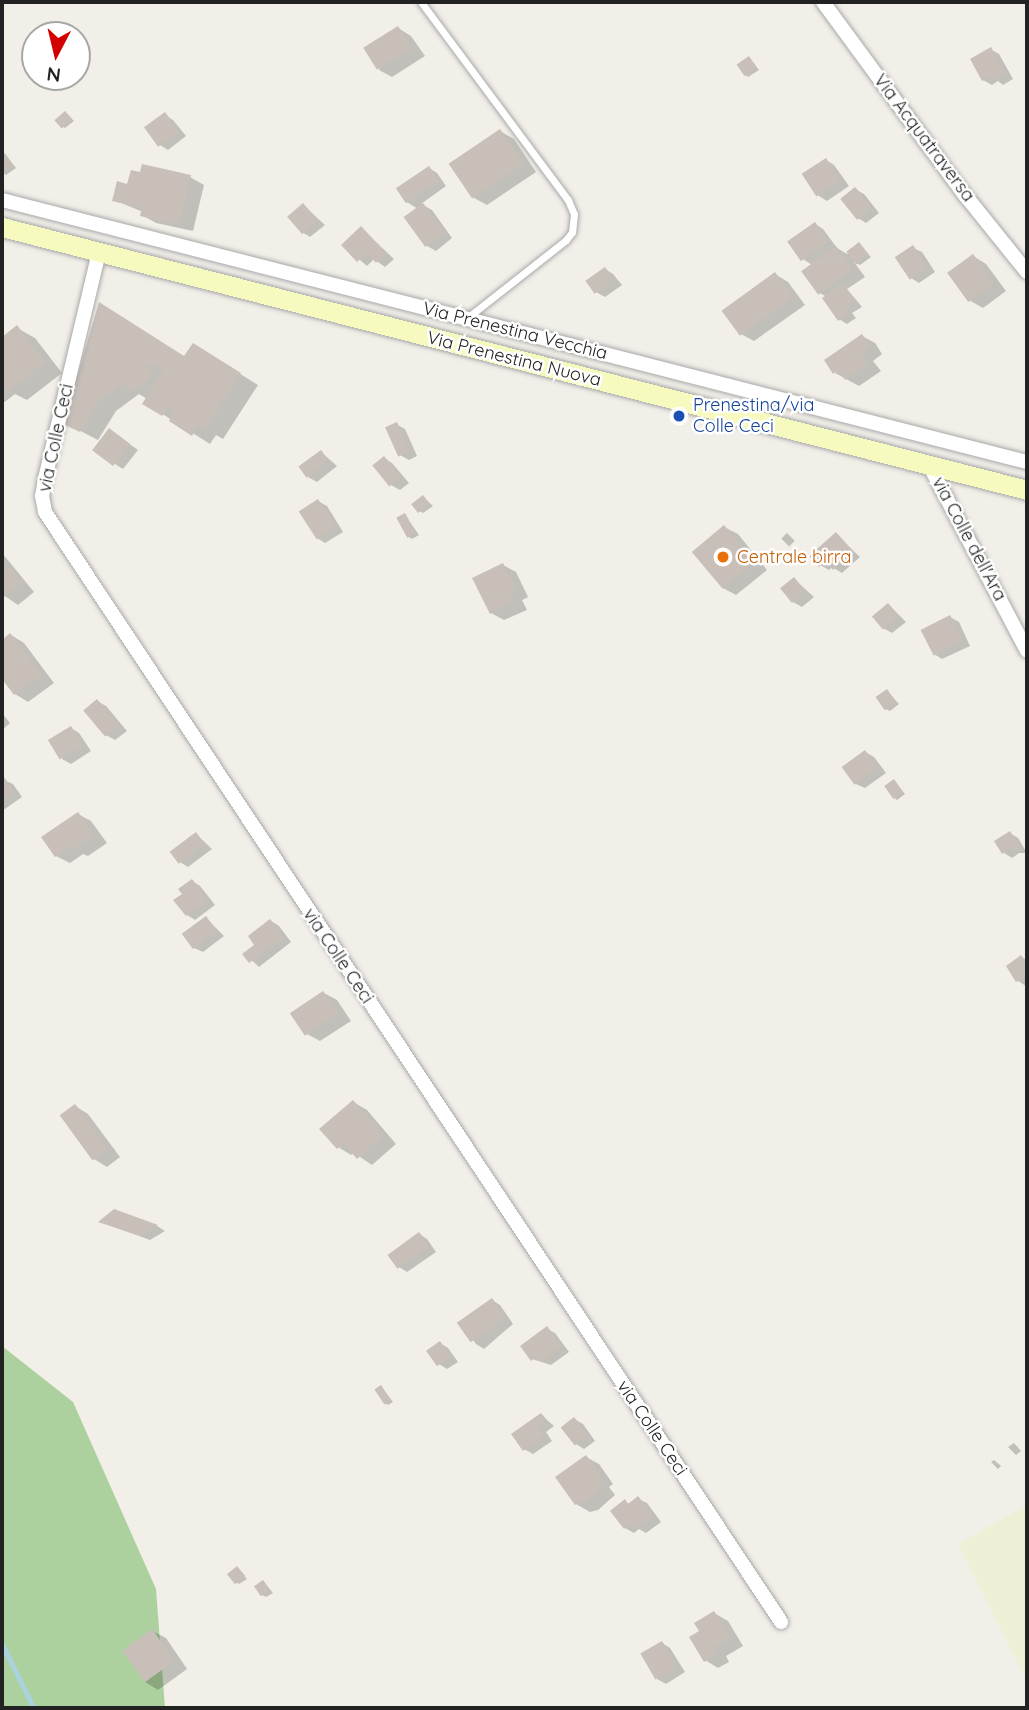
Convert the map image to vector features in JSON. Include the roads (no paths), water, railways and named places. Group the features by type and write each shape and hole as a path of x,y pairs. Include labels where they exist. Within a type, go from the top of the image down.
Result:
{"main road":[{"name":"Via Prenestina Nuova","path":"2,228 1027,490"}],"street":[{"name":"Via Acquatraversa","path":"823,2 965,195 1027,272"},
{"name":"Via Prenestina Vecchia","path":"2,200 1027,462"},
{"name":"via Colle Ceci","path":"99,252 45,478 42,496 44,512 781,1622"},
{"name":"via Colle dell'Ara","path":"929,465 1027,650"}],"lane":[{"path":"421,2 568,200 574,214 572,232 566,240 466,318"}],"waterway":[{"path":"2,1643 34,1708"}],"place":[{"name":"Prenestina/via Colle Ceci","path":"679,416"},
{"name":"Centrale birra","path":"723,557"}]}
